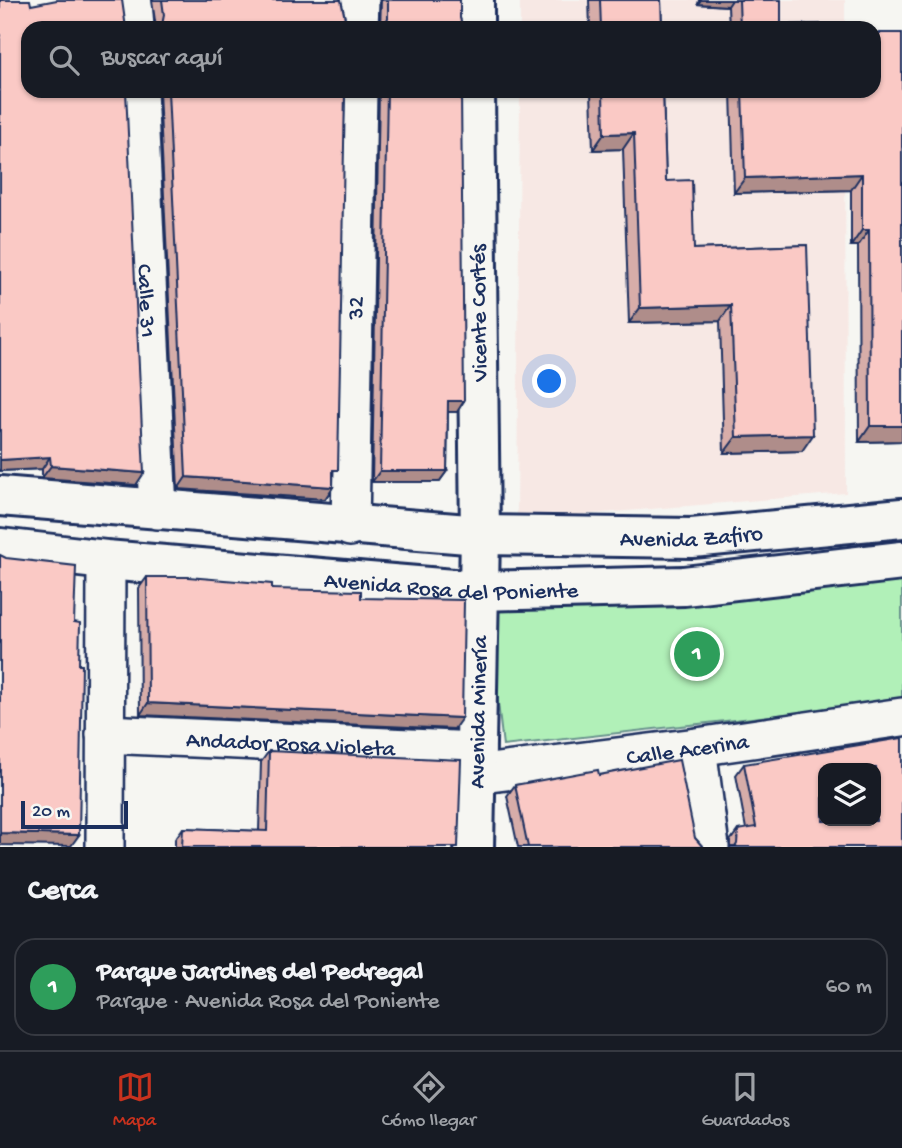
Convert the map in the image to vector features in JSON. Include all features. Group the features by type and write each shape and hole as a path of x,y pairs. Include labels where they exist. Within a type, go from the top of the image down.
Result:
{"street":[{"path":"133,0 134,21"},
{"path":"359,21 360,0"},
{"path":"474,0 474,21"},
{"name":"Calle 31","path":"138,98 158,510"},
{"name":"32","path":"350,527 358,98"},
{"name":"Vicente Cortés","path":"475,98 480,536"},
{"path":"0,496 480,536"},
{"name":"Avenida Zafiro","path":"480,536 692,537 902,518"},
{"name":"Avenida Minería","path":"474,847 480,536"},
{"name":"Avenida Rosa del Poniente","path":"0,548 106,560 477,590 684,586 902,561"},
{"path":"104,847 106,560"},
{"name":"Calle Acerina","path":"475,763 697,747 902,717"},
{"name":"Andador Rosa Violeta","path":"105,734 475,763"},
{"path":"697,747 709,847"}],"shaded area":[{"path":"520,0 845,0 845,21 520,21"},
{"path":"520,98 845,98 846,493 517,520"}],"green space":[{"path":"902,561 902,701 503,746 487,607"}],"building":[{"path":"0,0 30,0 31,5 57,0 122,0 125,21 21,21 21,98 126,98 144,473 51,466 50,457 0,460"},
{"path":"162,0 341,0 346,21 163,21"},
{"path":"388,0 460,0 461,21 386,21"},
{"path":"600,0 661,0 662,21 601,21"},
{"path":"739,0 781,0 781,21 740,21"},
{"path":"881,33 902,33 902,426 870,426 869,230 862,230 862,174 745,178 742,98 881,98"},
{"path":"168,98 345,98 338,470 333,470 333,487 186,477"},
{"path":"387,98 461,98 464,401 448,401 447,471 380,471"},
{"path":"603,98 663,98 666,181 692,180 694,249 807,245 813,435 736,437 731,305 640,308 634,133 604,134"},
{"path":"0,555 6,558 76,566 74,622 80,623 79,665 82,665 79,835 0,833"},
{"path":"147,577 188,577 272,584 272,589 361,591 361,598 464,600 462,718 148,703"},
{"path":"902,738 902,847 735,847 738,830 756,827 744,764"},
{"path":"269,751 461,760 458,847 182,847 183,828 267,831"},
{"path":"679,760 695,838 703,847 528,847 515,785 598,770 599,775"}],"place":[{"name":"Parque Jardines del Pedregal","path":"697,654"}]}
